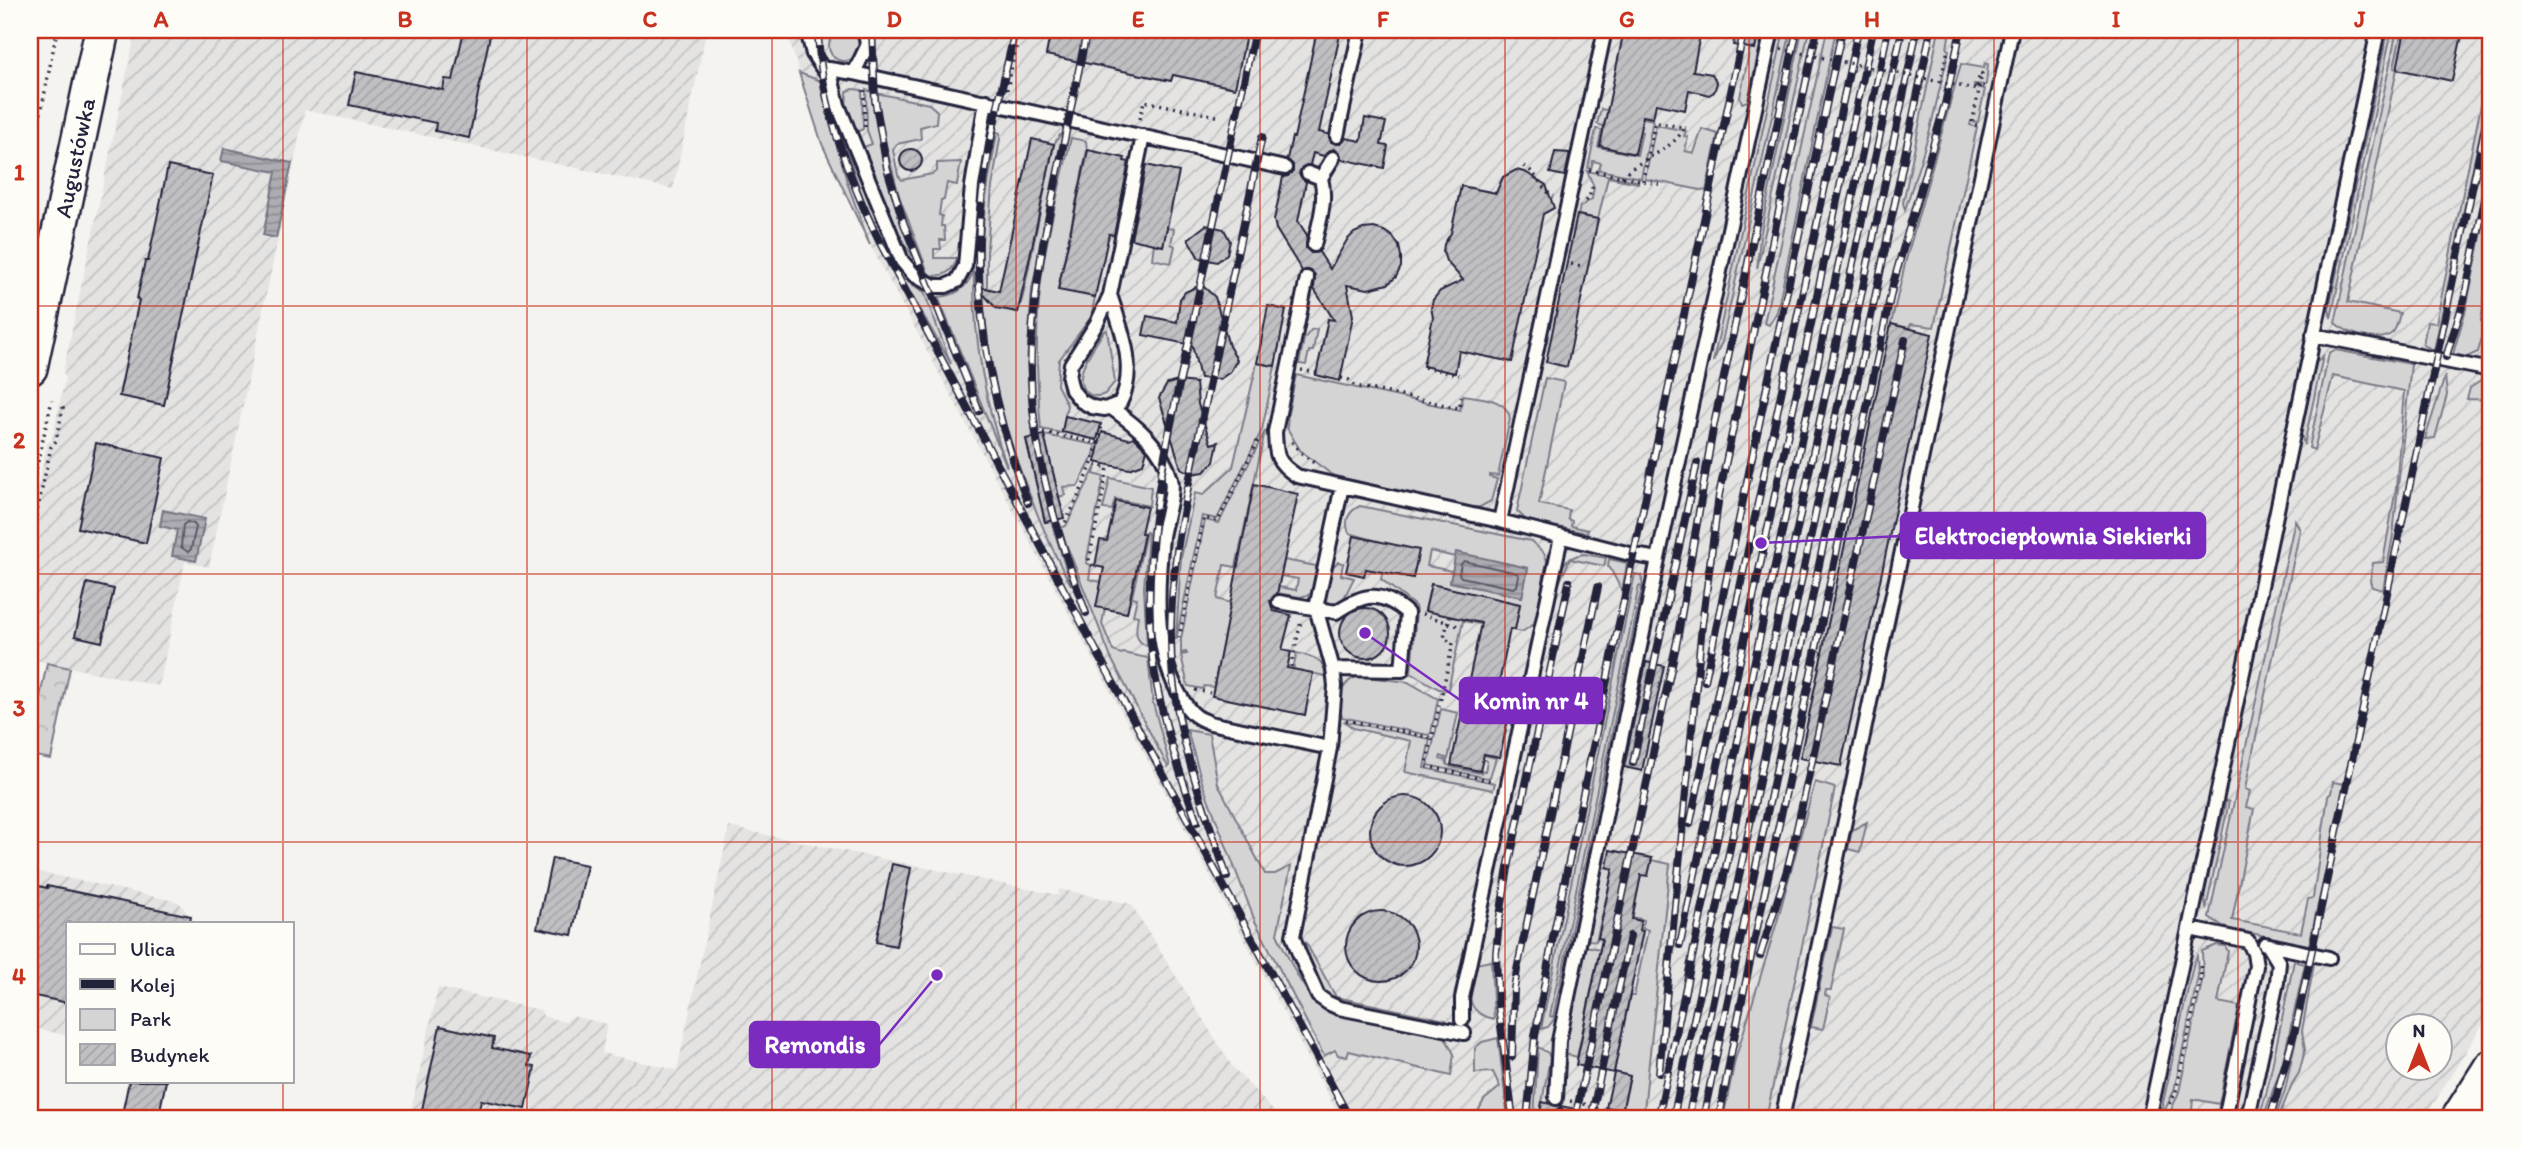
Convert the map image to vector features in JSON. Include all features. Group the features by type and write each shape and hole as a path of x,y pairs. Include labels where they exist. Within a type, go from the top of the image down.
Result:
{"street":[{"name":"Augustówka","path":"30,368 102,30"},
{"path":"2458,1119 2491,1067"}],"lane":[{"path":"807,30 813,54 823,69 854,73 1141,132 1285,168"},
{"path":"854,73 867,46 865,30"},
{"path":"1337,136 1360,30"},
{"path":"1500,522 1605,30"},
{"path":"1556,1098 1559,1041 1658,559 1772,30"},
{"path":"1782,1119 2012,30"},
{"path":"2149,1119 2378,30"},
{"path":"829,69 838,105 902,261 914,275 934,286 946,286 957,281 965,266 972,186 986,102"},
{"path":"1110,295 1124,336 1127,360 1126,392 1120,403 1105,409 1092,407 1081,401 1072,390 1069,378 1071,364 1097,324 1110,295 1141,132"},
{"path":"1314,245 1324,201 1314,176 1333,158"},
{"path":"1307,278 1275,432 1276,456 1284,467 1297,476 1658,559"},
{"path":"2314,335 2491,370"},
{"path":"1110,407 1137,426 1149,439 1163,458 1172,482 1163,536 1160,623 1162,654 1184,703 1195,716 1210,723 1330,748"},
{"path":"1342,486 1310,607 1333,669 1335,686 1330,748 1293,936 1318,996 1339,1008 1463,1027 1462,998 1561,537"},
{"path":"1279,602 1336,612 1353,601 1374,595 1397,604 1407,613 1402,670 1333,669"},
{"path":"2190,929 2329,958"},
{"path":"2225,1119 2256,965 2248,941"},
{"path":"2244,1119 2250,1108 2277,982 2279,963 2268,945"}],"path":[{"path":"30,169 57,30"},
{"path":"1005,99 1016,47"},
{"path":"1781,49 1979,90"},
{"path":"1940,82 1948,50"},
{"path":"1972,121 1979,90 1981,81 1980,73 1977,86 1987,87"},
{"path":"864,90 865,132"},
{"path":"1141,132 1144,102 1221,117"},
{"path":"1622,177 1647,159 1681,134 1685,128 1655,122 1647,159 1643,181"},
{"path":"1524,166 1530,169 1557,204"},
{"path":"1586,169 1663,185"},
{"path":"1565,263 1582,266"},
{"path":"1424,367 1460,375"},
{"path":"1296,369 1317,373"},
{"path":"1341,378 1356,386 1459,408 1462,394"},
{"path":"30,496 52,400"},
{"path":"30,544 51,447 56,441 64,403"},
{"path":"1178,641 1204,519 1217,522 1264,429"},
{"path":"1043,432 1098,443 1093,464 1065,523 1060,525"},
{"path":"1289,435 1300,452 1320,467"},
{"path":"1093,464 1108,468 1089,560 1093,566"},
{"path":"1291,667 1310,607"},
{"path":"1416,612 1461,627"},
{"path":"1448,621 1444,638 1453,643 1426,766 1493,781 1495,770"},
{"path":"1187,688 1210,693"},
{"path":"1341,719 1432,738"},
{"path":"2165,1115 2179,1079 2201,976 2200,953"},
{"path":"1556,1098 1597,1107 1595,1119"}],"shaded area":[{"path":"136,30 706,30 673,189 305,110 209,567 185,562 159,686 30,659 30,571 38,532 30,530 30,525 47,444 52,440 65,378 63,372"},
{"path":"786,30 2491,30 2491,1011 2454,1071 2454,1012 2384,1012 2384,1082 2447,1082 2424,1119 1341,1119 870,245 822,144"},
{"path":"729,827 1058,895 1059,889 1131,904 1232,1066 1281,1119 409,1119 438,988 541,1010 543,1016 565,1022 572,1016 607,1024 602,1053 677,1070"},
{"path":"30,870 179,902 189,916 188,922 66,922 66,1036 30,1027"}],"green space":[{"path":"1759,30 1763,30 1748,101 1742,103 1740,97 1750,48 1755,49"},
{"path":"1784,30 1791,30 1722,342 1713,362"},
{"path":"1802,30 1809,30 1757,269 1760,236"},
{"path":"1827,30 1836,30 1777,312 1769,325 1764,323"},
{"path":"1939,30 1950,30 1949,50 1930,130 1905,210 1903,203"},
{"path":"2388,30 2392,30 2331,318 2329,309"},
{"path":"2397,30 2402,30 2394,68 2397,69 2348,302 2400,313 2391,334 2370,338 2354,334 2335,323"},
{"path":"844,31 850,32 858,40 858,52 850,60 844,61 838,60 830,52 829,46 830,40 838,32"},
{"path":"2491,57 2491,83 2434,350 2423,345 2427,322 2436,323"},
{"path":"1985,63 1988,64 1986,85 1974,84 1974,87 1985,89 1978,122 1971,121 1970,125 1977,127 1934,327 1911,324 1909,328 1891,324 1906,260 1961,64 1984,68"},
{"path":"799,73 821,81 847,182 870,245 822,144"},
{"path":"852,89 862,90 863,129 856,132 846,107 847,92"},
{"path":"866,90 872,92 888,178 916,261 894,229 861,148 872,144 867,130"},
{"path":"876,93 929,104 937,111 936,123 920,127 921,139 897,144 893,150 898,175 902,180 932,174 937,171 937,163 961,162 957,185 947,183 944,200 941,200 939,215 942,216 941,226 944,226 945,240 940,240 941,249 934,249 934,258 958,258 953,267 943,275 929,275 899,196"},
{"path":"1601,109 1653,120 1641,178 1599,170 1601,163 1593,161 1591,169 1588,168 1596,129 1602,130 1598,147 1637,155 1642,132 1604,123 1603,126 1597,124"},
{"path":"1656,125 1686,131 1684,136 1688,137 1685,151 1694,153 1702,129 1718,134 1706,191 1645,179"},
{"path":"841,126 852,162 855,161 898,265 913,285 924,292 951,364 897,269 865,204 838,127"},
{"path":"997,132 1000,133 1000,139 992,187 987,289 996,307 1018,312 1054,144 1060,135 1063,136 1032,289 1027,365 1033,437 1026,439 1045,522 1051,521 1071,585 1043,528 1016,459 1005,424 989,352 984,316 982,243 986,197"},
{"path":"1071,138 1086,141 1087,150 1058,289 1095,297 1091,317 1059,360 1057,385 1067,405 1062,433 1041,429 1037,333 1044,260"},
{"path":"1587,171 1638,183 1608,177 1598,219 1578,215 1580,207 1592,199 1594,187"},
{"path":"2491,189 2489,255 2481,321 2486,323 2478,352 2467,357 2453,354 2466,309"},
{"path":"1167,228 1174,229 1171,244 1175,246 1171,263 1152,259 1154,244 1163,246"},
{"path":"974,271 982,370 992,419 1007,467 938,297 960,290"},
{"path":"1317,329 1313,351 1309,351 1306,365 1299,364 1304,339 1311,330"},
{"path":"1107,330 1115,382 1105,394 1094,396 1081,384 1081,376 1091,352"},
{"path":"2335,350 2411,364 2393,535 2383,590 2372,587 2370,581 2373,563 2383,562 2396,488 2404,391 2333,376 2314,450 2309,448 2329,353"},
{"path":"2323,356 2304,445 2301,433 2316,363"},
{"path":"1257,363 1275,366 1262,430 1217,519 1202,516 1176,640 1181,558 1195,493 1203,495 1233,467"},
{"path":"1296,375 1460,410 1463,395 1499,403 1508,412 1510,419 1498,476 1490,475 1497,479 1491,501 1472,508 1334,476 1300,450 1287,428"},
{"path":"2445,376 2447,395 2435,438 2425,439"},
{"path":"1545,378 1564,382 1539,504 1569,510 1568,519 1572,521 1571,526 1588,530 1587,533 1527,521 1517,511"},
{"path":"2482,380 2491,380 2491,400 2467,399 2470,388"},
{"path":"1265,431 1236,567 1224,565 1217,599 1231,603 1214,687 1204,686 1203,689 1188,686 1181,655 1187,654 1181,653 1181,639 1205,520 1219,523"},
{"path":"1044,435 1096,445 1094,455 1078,486 1063,487 1065,495 1059,497"},
{"path":"1096,466 1094,474 1104,477 1086,563 1091,565 1089,579 1101,582 1105,608 1102,624 1113,651 1148,658 1153,703 1170,766 1168,767 1111,658 1060,528 1066,526"},
{"path":"1110,478 1151,487 1149,506 1115,499 1112,510 1103,509"},
{"path":"1360,506 1531,541 1544,553 1547,561 1535,623 1522,632 1463,621 1448,690 1439,689 1411,673 1415,606 1381,579 1388,544 1349,533 1348,517","holes":["1430,551 1455,557 1457,553 1528,568 1522,597 1450,582 1452,571 1427,566","1431,585 1520,604 1515,629 1425,610"]},
{"path":"2295,520 2300,530 2245,789 2250,791 2246,807 2254,809 2232,920 2301,933 2308,899 2313,898 2328,796 2333,782 2345,784 2309,945 2226,928 2209,917"},
{"path":"1146,532 1144,588 1147,646 1137,637 1138,616 1133,615 1137,598 1132,597"},
{"path":"1584,554 1606,558 1604,566 1570,559"},
{"path":"1570,559 1554,594 1559,573"},
{"path":"1609,559 1627,563 1622,591 1608,567"},
{"path":"1284,560 1316,566 1318,570 1311,594 1300,597 1277,593 1279,587 1296,590 1298,579 1281,576"},
{"path":"1338,562 1343,563 1341,575 1354,578 1344,598 1336,605 1323,600 1330,569"},
{"path":"1635,574 1641,575 1644,593 1555,1018 1548,1027 1541,1029","holes":["1639,586 1642,587 1553,1017 1550,1016"]},
{"path":"1297,653 1320,662 1325,676 1293,669"},
{"path":"47,663 70,668 51,759 30,755"},
{"path":"1358,676 1408,682 1438,699 1431,733 1428,735 1342,717 1341,693 1347,683"},
{"path":"1441,709 1458,713 1448,759 1441,756 1440,759 1447,761 1451,767 1481,773 1485,771 1487,761 1483,759 1483,755 1496,758 1490,777 1428,765"},
{"path":"1344,721 1430,739 1424,768 1495,783 1493,790 1405,772 1411,741 1353,728"},
{"path":"1187,730 1209,734 1218,784 1265,874 1275,874 1291,866 1277,934 1307,991 1316,1001 1337,1014 1445,1037 1454,1054 1451,1076 1349,1051 1347,1057 1338,1055 1335,1050 1324,1056 1255,921 1203,785"},
{"path":"1815,782 1835,788 1767,1114 1759,1119 1723,1119 1735,1060 1777,922"},
{"path":"2226,801 2229,802 2206,909 2204,894"},
{"path":"1867,822 1860,852 1848,849 1852,830"},
{"path":"1651,860 1670,864 1643,1119 1609,1119 1606,1108 1622,1111 1630,1077 1614,1072 1630,996 1634,996 1648,930 1642,928 1644,920 1632,917 1641,875"},
{"path":"1603,867 1613,869 1596,941 1588,940"},
{"path":"1832,927 1844,929 1831,990 1826,990 1825,995 1830,997 1823,1029 1811,1027"},
{"path":"1306,943 1336,997 1445,1020 1441,1025 1343,1004 1327,997 1304,950"},
{"path":"2217,945 2225,946 2228,951 2218,1002 2239,1006 2219,1104 2193,1099 2192,1110 2215,1115 2212,1119 2167,1119 2179,1092 2203,977 2202,951"},
{"path":"1586,946 1600,949 1577,1057 1566,1054 1565,1049"},
{"path":"2197,956 2198,976 2174,1091 2164,1112 2163,1103"},
{"path":"1491,961 1494,1019 1476,1011 1470,998 1475,964"},
{"path":"2294,961 2305,964 2283,1061 2263,1119 2258,1119 2266,1095"},
{"path":"2312,964 2302,1031 2305,1050 2299,1073 2278,1119 2275,1119 2285,1090"},
{"path":"1498,1038 1508,1119 1474,1119 1484,1100 1500,1087 1493,1072 1475,1073 1475,1048 1482,1042"},
{"path":"1538,1047 1548,1053 1550,1058 1539,1119 1534,1119"}],"water":[{"path":"224,148 292,163 276,238 263,235 276,172 221,161"},
{"path":"163,510 205,519 196,561 172,556 177,530 160,526"},
{"path":"1456,552 1528,568 1522,597 1450,582"}],"building":[{"path":"464,30 491,30 469,138 435,131 436,123 349,105 356,72 443,90 445,79 453,80"},
{"path":"1051,30 1247,30 1235,88 1173,75 1171,81 1046,55"},
{"path":"1317,30 1341,30 1319,132 1328,134 1331,142 1339,144 1346,138 1361,141 1365,118 1386,122 1381,145 1388,146 1384,168 1341,159 1340,153 1334,149 1324,156 1313,153 1310,165 1302,167 1299,174 1306,182 1298,221 1307,235 1306,248 1311,253 1319,252 1330,269 1354,233 1374,228 1393,237 1401,256 1401,267 1396,277 1388,284 1368,289 1347,285 1353,316 1340,381 1316,375 1328,319 1334,320 1314,289 1315,275 1309,270 1302,271 1276,229 1274,220 1283,177 1293,171 1293,165 1287,159"},
{"path":"1624,30 1701,30 1693,71 1712,74 1717,83 1714,92 1709,95 1689,90 1685,110 1656,104 1653,118 1643,116 1635,154 1600,146"},
{"path":"1736,30 1759,30 1755,49 1733,45"},
{"path":"2405,30 2463,30 2452,81 2397,69"},
{"path":"1032,139 1054,144 1018,312 996,308 976,286 999,291"},
{"path":"911,149 919,152 922,160 919,168 911,171 903,168 900,160 903,152"},
{"path":"1088,150 1125,158 1124,161 1129,162 1114,235 1109,234 1095,297 1058,290"},
{"path":"1555,152 1570,153 1565,176 1550,173"},
{"path":"1146,165 1179,172 1163,246 1131,239"},
{"path":"168,166 213,175 164,405 119,396 145,261 148,261"},
{"path":"1516,170 1525,172 1546,185 1554,208 1543,214 1512,362 1459,351 1455,373 1423,366 1433,317 1433,300 1440,291 1463,280 1446,261 1443,252 1444,244 1451,233 1461,186 1496,193 1503,177"},
{"path":"1577,215 1598,219 1567,367 1546,362"},
{"path":"1206,225 1224,229 1230,241 1227,254 1217,262 1199,258 1188,239"},
{"path":"1204,287 1215,297 1229,346 1237,360 1230,372 1220,379 1200,378 1192,345 1143,335 1147,316 1177,322 1180,299 1185,292"},
{"path":"1268,306 1286,310 1275,366 1257,363"},
{"path":"1891,324 1932,334 1841,766 1800,758"},
{"path":"1178,381 1196,383 1198,404 1211,444 1218,442 1214,462 1204,472 1192,474 1181,468 1159,398 1167,384"},
{"path":"1065,416 1101,424 1097,440 1062,432"},
{"path":"1102,432 1129,439 1134,437 1147,450 1143,464 1129,469 1095,462"},
{"path":"1044,435 1064,518 1045,522 1026,439"},
{"path":"96,443 164,458 146,543 78,528"},
{"path":"1254,484 1298,494 1277,594 1270,601 1273,611 1291,615 1282,650 1291,652 1287,668 1313,673 1305,715 1212,696"},
{"path":"1116,501 1147,507 1127,613 1096,607 1104,568 1095,566 1100,540 1107,541"},
{"path":"1354,536 1419,550 1413,578 1366,569 1364,576 1346,572"},
{"path":"87,583 114,589 102,642 75,636"},
{"path":"1431,584 1520,604 1515,630 1510,629 1499,684 1515,687 1500,757 1484,754 1480,771 1451,765 1481,623 1425,611"},
{"path":"1365,608 1383,615 1390,633 1383,651 1365,658 1347,651 1340,633 1347,615"},
{"path":"1646,662 1664,666 1642,771 1624,767"},
{"path":"1412,796 1425,802 1434,811 1438,817 1438,845 1430,856 1419,864 1398,866 1380,856 1372,845 1370,824 1380,806 1391,798"},
{"path":"1610,850 1652,858 1648,876 1641,875 1632,919 1641,921 1639,930 1643,931 1614,1072 1630,1076 1622,1111 1606,1108 1614,1073 1576,1065 1602,939 1598,938 1613,869 1607,867"},
{"path":"552,858 587,865 572,935 537,928"},
{"path":"892,864 911,868 896,946 876,942"},
{"path":"30,884 191,916 190,922 66,922 66,1003 30,995"},
{"path":"1374,911 1388,911 1401,917 1410,926 1416,946 1414,959 1406,971 1388,981 1374,981 1361,975 1352,966 1346,953 1346,939 1352,926 1361,917"},
{"path":"440,1026 494,1038 492,1048 531,1056 529,1066 535,1067 526,1109 481,1100 477,1119 420,1119"},
{"path":"129,1082 166,1082 158,1119 121,1119"},
{"path":"1542,1102 1589,1112 1588,1119 1539,1119"}],"railway":[{"path":"818,30 830,112 847,165 879,241 1106,669 1350,1119"},
{"path":"872,30 875,100 887,168 904,224 979,411"},
{"path":"1015,30 984,181 979,263 985,345 993,385 1002,425 1028,503"},
{"path":"1086,613 1064,551 1046,487 1035,423 1031,357 1043,244 1087,30"},
{"path":"1197,822 1170,740 1155,676 1150,573 1165,454 1255,30"},
{"path":"1527,1119 1535,1036 1554,932 1744,30"},
{"path":"1575,1119 1677,641 1713,429 1797,30"},
{"path":"1659,1073 1702,625 1719,495 1817,30"},
{"path":"1705,681 1842,30"},
{"path":"1690,824 1858,30"},
{"path":"1680,945 1873,30"},
{"path":"1658,1119 1888,30"},
{"path":"1673,1119 1902,30"},
{"path":"1688,1119 1917,30"},
{"path":"1703,1119 1931,30"},
{"path":"1719,1119 1893,284 1945,104 1961,30"},
{"path":"2270,1119 2296,1026 2491,99"},
{"path":"1227,877 1181,729 1173,678 1171,610 1183,511 1262,137"},
{"path":"2446,357 2464,300 2491,170"},
{"path":"1760,956 1796,833 1905,340"},
{"path":"1633,763 1697,463"},
{"path":"1513,1119 1498,1003 1496,954 1499,922 1569,582"},
{"path":"1512,1057 1517,970 1598,587"},
{"path":"1591,1119 1630,936"},
{"path":"1558,1119 1560,1111"}],"place":[{"name":"Elektrociepłownia Siekierki","path":"1761,543"},
{"name":"Komin nr 4","path":"1365,633"},
{"name":"Remondis","path":"937,975"}]}
